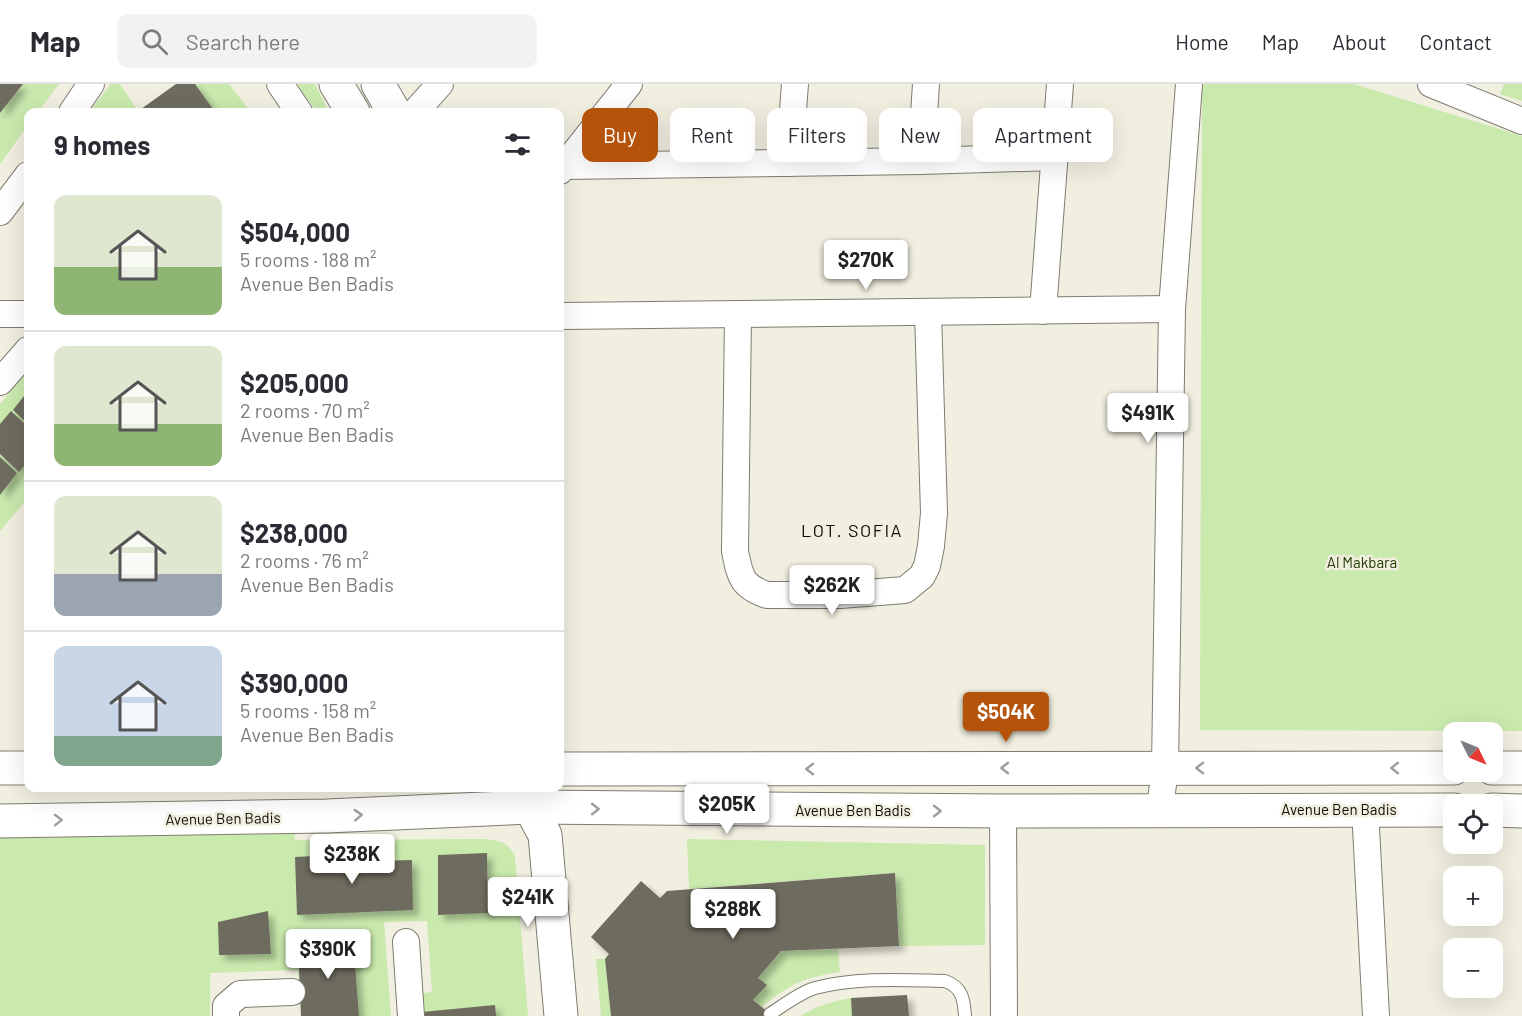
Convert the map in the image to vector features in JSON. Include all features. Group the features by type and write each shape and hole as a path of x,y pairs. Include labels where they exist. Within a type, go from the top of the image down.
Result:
{"main road":[{"path":"336,84 351,108"},
{"path":"378,84 392,108"},
{"path":"564,765 1443,768"},
{"path":"0,768 24,768"},
{"path":"1503,768 1522,768"},
{"path":"549,792 542,810 561,1016"},
{"name":"Avenue Ben Badis","path":"0,821 542,810 1443,810"},
{"path":"1503,810 1522,811"}],"street":[{"path":"75,108 91,84"},
{"path":"280,84 296,108"},
{"path":"419,108 440,84"},
{"path":"564,164 629,84"},
{"path":"789,163 795,84"},
{"path":"924,108 926,84"},
{"path":"1058,108 1060,84"},
{"path":"1160,809 1164,768 1172,309 1189,84"},
{"path":"1431,84 1522,121"},
{"path":"564,168 879,162"},
{"path":"1043,310 1054,162"},
{"path":"0,212 24,180"},
{"path":"564,316 1172,309"},
{"path":"738,314 735,551 740,576 747,585 767,595 840,595 905,590 922,576 927,566 934,513 928,312"},
{"path":"0,314 24,314"},
{"path":"0,382 24,355"},
{"path":"1365,809 1376,1016"},
{"path":"1003,811 1004,1016"},
{"path":"406,942 411,1016"},
{"path":"226,1016 226,1006 240,994 292,992"}],"lane":[{"path":"770,1014 813,989 842,983 891,979 945,981 953,984 963,996 965,1016"}],"green space":[{"path":"0,84 59,84 41,108 24,108 24,131 0,164"},
{"path":"111,84 120,84 136,108 92,108"},
{"path":"176,84 229,84 248,108 142,108"},
{"path":"297,84 315,84 327,108 314,108"},
{"name":"Al Makbara","path":"1202,84 1354,84 1522,136 1522,731 1503,731 1503,722 1443,722 1443,731 1200,730"},
{"path":"1504,84 1522,84 1522,101 1500,94"},
{"path":"24,376 24,503 0,531 0,404"},
{"path":"268,817 294,817 295,840 482,839 498,841 506,845 515,857 528,1016 418,1016 416,994 432,992 427,921 384,922 391,1016 301,1016 298,970 210,973 210,1016 0,1016 0,838 268,834"},
{"path":"687,839 985,845 985,945 899,946 895,873 689,889"},
{"path":"838,949 840,972 798,983 762,1007 753,1000 758,978 781,951"},
{"path":"596,959 605,959 611,1016 601,1016"},
{"path":"851,998 852,1016 800,1016 825,1004"}],"building":[{"path":"0,84 23,84 0,113"},
{"path":"176,84 195,84 212,108 143,108"},
{"path":"24,396 24,420 13,410"},
{"path":"11,411 24,423 24,466 19,472 0,454 0,424"},
{"path":"0,457 17,473 0,495"},
{"path":"487,853 488,913 438,915 438,855"},
{"path":"338,855 338,859 412,860 413,910 297,915 295,857"},
{"path":"895,873 899,946 781,951 758,978 767,985 753,1000 773,1016 611,1016 605,959 609,954 591,937 641,881 660,898 667,891"},
{"path":"268,911 271,954 219,955 218,922"},
{"path":"353,941 359,1016 301,1016 298,944"},
{"path":"907,995 909,1016 852,1016 851,998"},
{"path":"495,1005 496,1016 422,1016 422,1012"}],"district":[{"name":"LOT. SOFIA","path":"852,530"}]}
